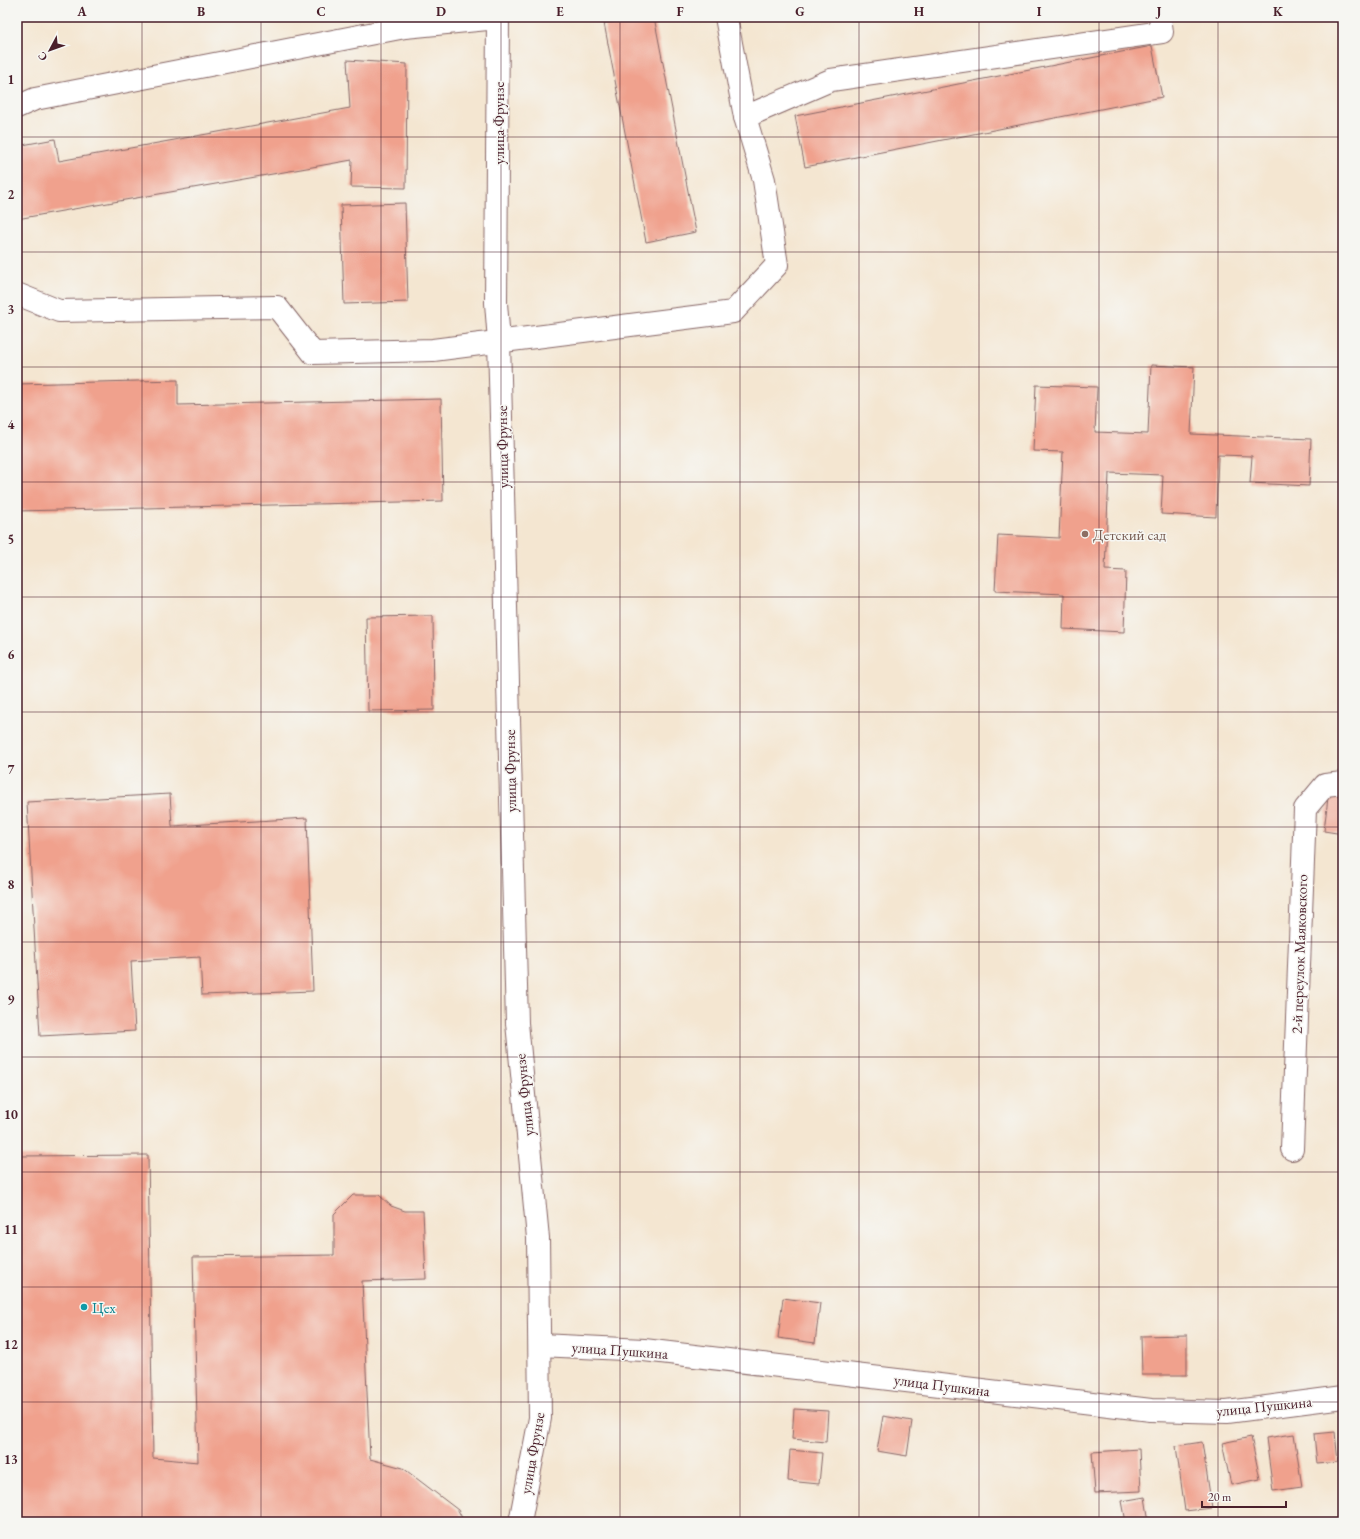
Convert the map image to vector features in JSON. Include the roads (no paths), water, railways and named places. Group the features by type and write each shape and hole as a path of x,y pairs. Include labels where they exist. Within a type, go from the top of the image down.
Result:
{"street":[{"path":"17,107 35,100 405,27 498,17"},
{"name":"улица Фрунзе","path":"498,17 496,303 499,341 517,1022 538,1238 540,1345 540,1418 520,1522"},
{"path":"17,294 59,311 277,307 313,352 433,350 733,312 777,264 764,180 745,117 726,17"},
{"path":"745,117 831,80 1162,32 1160,17"},
{"name":"2-й переулок Маяковского","path":"1292,1148 1305,809 1325,785 1343,783"},
{"name":"улица Пушкина","path":"540,1345 644,1350 1151,1410 1227,1412 1343,1397"}],"place":[{"name":"Детский сад","path":"1085,534"},
{"name":"Цех","path":"84,1307"}]}
